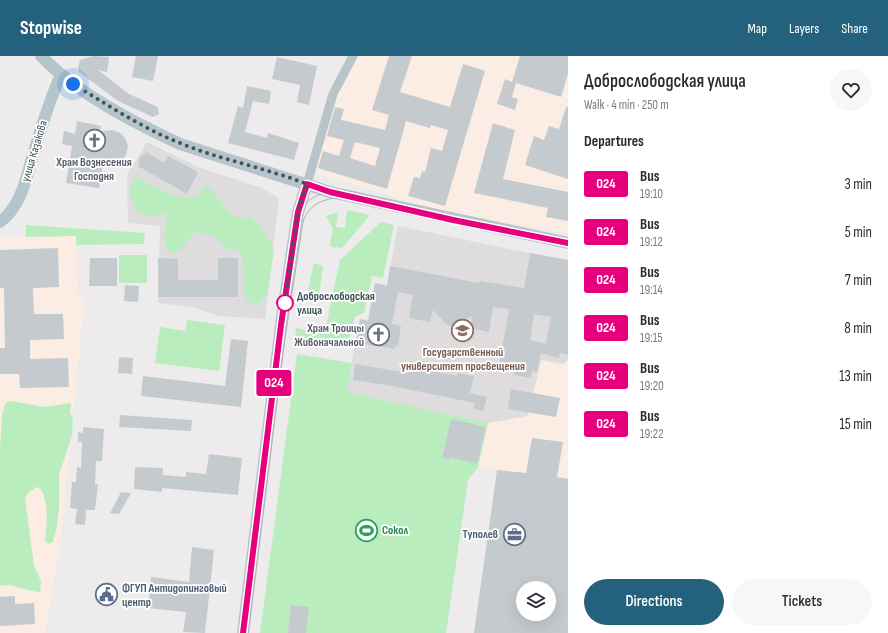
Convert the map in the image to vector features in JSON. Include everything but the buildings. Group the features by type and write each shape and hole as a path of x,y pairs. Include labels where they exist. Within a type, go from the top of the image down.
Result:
{"street":[{"path":"41,56 73,84 123,114 180,144 289,177 330,192 568,244"},
{"path":"243,633 281,325 298,212 333,94 353,56"},
{"name":"улица Казакова","path":"0,222 11,211 21,194 50,100 61,75"}],"shaded area":[{"path":"355,56 568,56 568,234 449,213 308,171 326,106"},
{"path":"147,142 198,167 262,188 279,198 265,319 219,316 192,307 158,303 160,226 128,223 127,175"},
{"name":"Государственный университет просвещения","path":"398,226 530,253 524,288 568,296 568,360 563,364 541,360 528,416 488,423 346,392 360,319 368,320 375,283 387,285"},
{"path":"76,236 78,295 85,295 60,546 45,633 0,633 0,237"},
{"path":"541,360 562,364 568,360 568,479 478,467 488,423 528,416"}],"green space":[{"path":"135,178 174,195 190,198 198,197 203,188 208,186 233,215 244,219 248,216 258,222 270,241 274,251 267,294 257,307 245,298 243,261 240,251 225,248 215,236 194,232 182,249 172,253 168,250 165,242 167,216 163,213 153,217 137,212 130,195 132,183"},
{"path":"347,210 370,215 342,248 332,247 330,244 333,228 326,216 338,212 336,227 345,228"},
{"path":"381,222 394,225 383,278 372,276 364,313 355,317 347,346 333,346 295,338 296,328 322,333 325,331 340,260"},
{"path":"26,225 145,233 144,244 76,245 76,236 26,237"},
{"path":"119,255 147,255 147,283 119,283"},
{"path":"314,263 323,266 319,295 312,294 308,290"},
{"path":"187,320 225,325 219,371 155,363 160,327 185,331"},
{"name":"Сокол","path":"297,354 352,363 347,392 488,423 478,467 468,480 446,633 260,633"},
{"path":"11,401 44,407 71,403 70,413 73,418 72,435 59,475 59,509 53,542 48,544 45,540 47,520 44,495 41,489 36,487 28,493 25,498 34,566 41,581 40,592 9,585 0,586 0,446 4,407 6,402"}],"tram line":[{"path":"239,633 280,304 293,227 301,209 320,194 348,191 454,217 568,240"},
{"path":"248,633 284,345 303,222 309,210 325,200 344,197 568,247"}],"bus line":[{"name":"024","path":"243,633 281,325 298,212 307,184 330,192 453,220 568,243"}],"place":[{"name":"Храм Вознесения Господня","path":"94,141"},
{"name":"Доброслободская улица","path":"285,303"},
{"name":"Государственный университет просвещения","path":"463,331"},
{"name":"Храм Троицы Живоначальной","path":"379,335"},
{"name":"Сокол","path":"367,530"},
{"name":"Туполев","path":"514,534"},
{"name":"ФГУП Антидопинговый центр","path":"106,595"}],"route":[{"path":"73,84 123,114 180,144 289,177 307,184 298,212 285,303"}]}
